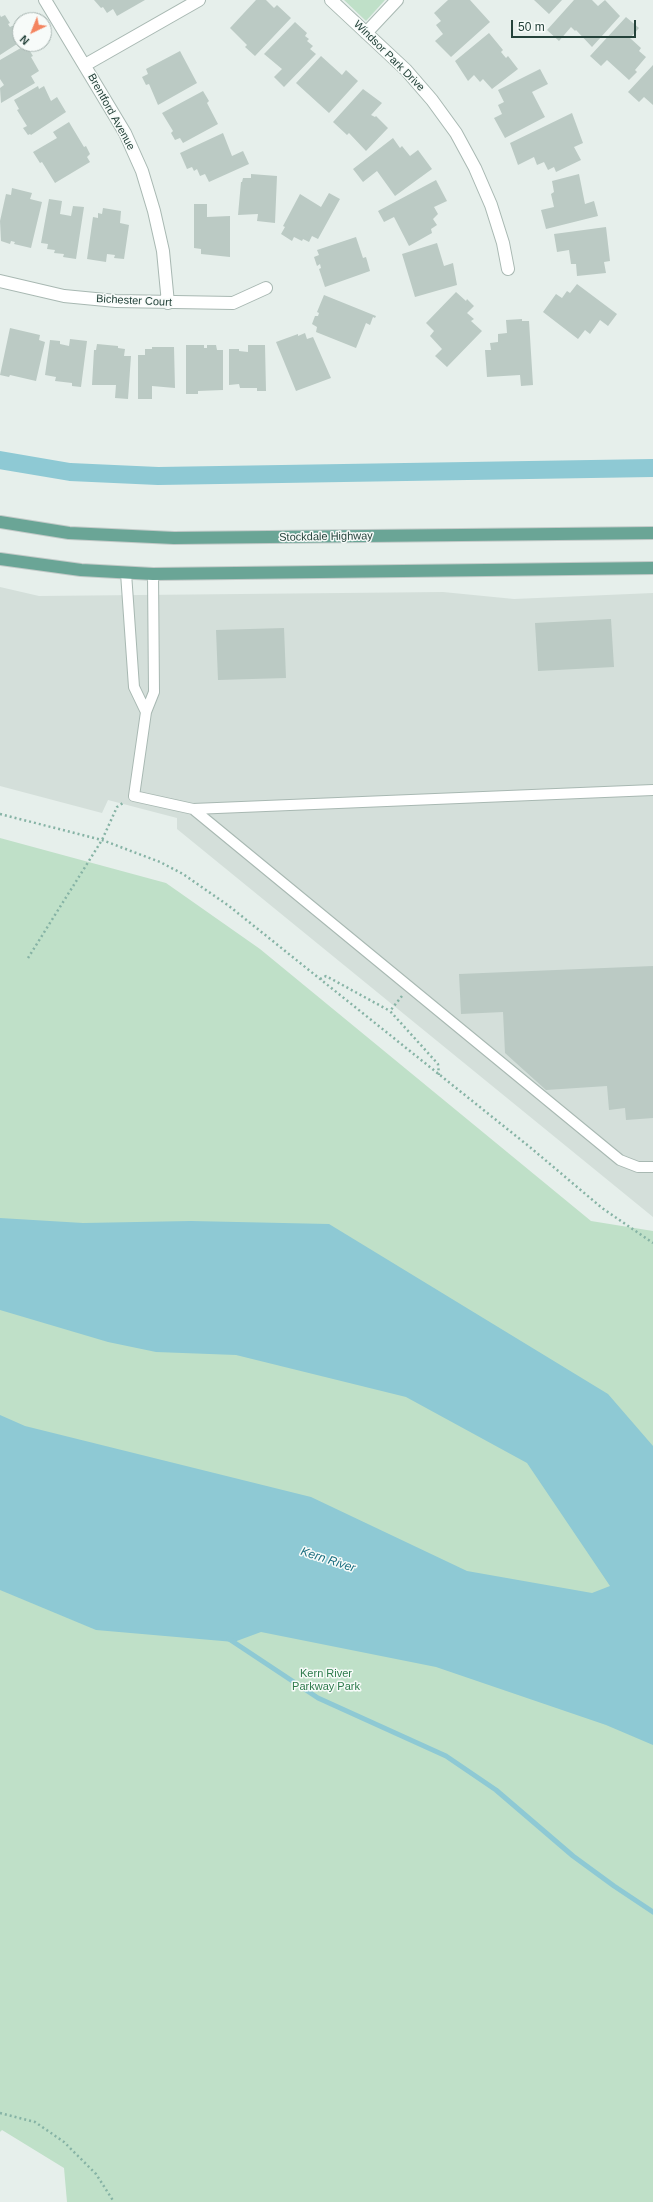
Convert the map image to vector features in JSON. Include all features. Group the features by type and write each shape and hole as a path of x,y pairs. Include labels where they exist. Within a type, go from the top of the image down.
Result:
{"main road":[{"name":"Stockdale Highway","path":"0,522 69,533 168,538 653,533"},
{"path":"0,559 45,566 153,574 651,564"}],"street":[{"name":"Brentford Avenue","path":"44,0 85,65 125,134 142,171 154,211 163,251 168,303"},
{"path":"85,65 199,0"},
{"name":"Windsor Park Drive","path":"331,0 406,70 432,100 456,133 475,168 491,205 503,243 508,269"},
{"path":"366,33 397,0"},
{"name":"Bichester Court","path":"0,281 64,296 116,301 168,303 233,303 266,288"}],"lane":[{"path":"126,573 134,687 146,712"},
{"path":"153,574 154,692 146,712 134,796 193,809 653,790"},
{"path":"193,809 408,988 620,1160 638,1167 653,1167"}],"path":[{"path":"28,958 102,840 117,807 134,796"},
{"path":"0,814 102,840 160,862 183,874 229,906 602,1208 653,1243"},
{"path":"320,979 326,976 390,1011 438,1064 439,1075"},
{"path":"390,1011 408,988"},
{"path":"0,2113 35,2122 64,2142 96,2174 114,2202"}],"shaded area":[{"path":"0,587 39,596 443,592 514,599 653,593 653,1217 177,829 177,818 108,800 102,813 0,786"}],"green space":[{"path":"344,0 385,0 366,21"},
{"name":"Kern River Parkway Park","path":"0,838 166,883 260,949 591,1221 653,1231 653,2202 67,2202 64,2168 2,2130 0,2132"}],"water":[{"name":"Kern River","path":"0,1218 83,1223 191,1221 329,1224 608,1394 653,1446 653,1745 606,1725 436,1667 261,1632 234,1642 96,1630 0,1590 0,1415 25,1426 311,1497 467,1571 592,1593 610,1586 527,1463 406,1397 236,1355 156,1352 108,1342 0,1310"}],"building":[{"path":"94,0 145,0 117,16 113,9 107,13 103,7 101,8"},
{"path":"256,0 266,0 274,8 277,5 291,18 255,56 245,47 247,45 230,28"},
{"path":"448,0 470,0 490,22 451,57 435,41 443,34 436,25 441,21 434,13"},
{"path":"534,0 562,0 549,14"},
{"path":"574,0 592,0 598,6 605,0 620,16 592,47 576,30 575,31 571,27 559,41 547,30"},
{"path":"0,15 1,17 5,15 10,23 8,24 10,27 12,26 12,47 0,55"},
{"path":"626,17 639,28 630,38 641,48 639,51 646,57 635,70 637,72 629,80 607,60 601,66 590,56"},
{"path":"295,22 307,33 305,36 309,39 307,41 313,46 310,49 316,54 284,87 274,77 282,69 264,54"},
{"path":"489,33 503,50 501,52 506,58 508,56 518,69 492,89 483,79 480,82 474,75 468,81 455,61"},
{"path":"180,51 197,83 158,105 149,84 146,85 142,77 148,74 146,69"},
{"path":"14,52 30,52 33,56 31,57 39,71 31,76 35,83 1,103 0,88 4,85 0,79 0,60"},
{"path":"321,56 342,75 346,70 358,81 329,113 296,83"},
{"path":"653,65 653,105 644,97 639,102 628,92"},
{"path":"540,69 548,84 532,92 545,117 505,138 494,118 502,114 498,105 504,102 498,90"},
{"path":"38,86 39,89 44,86 51,101 57,97 66,112 31,135 28,135 23,128 27,126 17,110 19,109 14,100"},
{"path":"363,89 382,103 371,115 376,116 388,128 366,151 349,133 347,135 333,122"},
{"path":"203,91 209,101 207,103 218,124 183,143 180,138 175,140 171,133 173,131 162,113"},
{"path":"572,113 583,143 574,147 581,160 556,172 554,167 548,170 544,162 537,165 534,157 518,165 510,143"},
{"path":"69,122 84,147 86,146 90,154 87,157 90,162 55,183 42,162 40,163 33,152 57,138 53,132"},
{"path":"223,133 232,156 243,151 249,164 209,182 205,174 200,176 197,169 194,171 192,167 187,169 180,153"},
{"path":"393,138 400,148 402,146 410,156 418,150 432,169 395,196 377,171 363,182 353,169"},
{"path":"251,174 277,176 275,223 257,221 258,214 238,215 241,182 243,178 251,178"},
{"path":"579,174 585,204 594,201 598,216 546,229 541,210 554,207 551,194 554,192 552,181"},
{"path":"436,180 447,201 434,207 438,214 433,219 437,225 431,229 432,233 409,246 394,217 384,222 378,211"},
{"path":"12,188 32,193 30,199 42,202 31,248 14,244 15,242 11,241 10,244 1,241 0,221 6,194 11,195"},
{"path":"329,193 340,199 318,239 312,236 309,242 303,239 302,241 294,237 292,241 281,234 285,227 283,226 300,194 321,207"},
{"path":"49,199 62,201 60,214 71,216 73,206 84,207 76,259 63,257 64,254 54,253 55,250 47,249 48,244 41,243"},
{"path":"194,204 207,204 207,217 230,216 230,257 201,254 201,249 194,248"},
{"path":"103,208 121,211 120,223 129,225 124,259 114,258 115,255 107,254 106,262 87,259 93,217 98,218 98,213 102,214"},
{"path":"606,227 610,261 604,262 606,273 577,276 576,264 571,264 569,250 557,252 554,234"},
{"path":"356,237 363,258 366,257 370,271 325,287 319,269 321,268 320,264 317,266 314,257 319,255 317,250"},
{"path":"437,243 444,266 453,263 457,285 415,297 402,254"},
{"path":"577,284 617,314 608,326 600,320 590,334 585,330 578,339 543,312 556,294 562,298 567,291 570,293"},
{"path":"456,292 466,301 467,299 474,306 467,313 474,319 471,321 482,331 447,367 435,356 442,349 430,336 434,331 426,323"},
{"path":"324,295 376,316 375,318 373,317 370,325 366,323 356,348 316,332 317,327 312,324 315,316 318,316 319,313 317,312"},
{"path":"522,319 522,321 529,321 533,385 521,386 520,375 487,377 485,350 491,350 490,343 498,342 498,334 507,333 506,320"},
{"path":"10,328 40,335 39,340 45,342 36,381 10,375 9,377 0,375"},
{"path":"305,333 307,339 313,337 331,378 296,391 276,342"},
{"path":"70,339 87,341 81,387 72,386 72,383 55,381 56,377 45,375 50,340 60,341 60,344 69,346"},
{"path":"97,344 118,346 118,348 125,349 124,356 131,356 128,399 115,398 116,385 92,385 94,350 96,350"},
{"path":"186,345 204,345 204,348 207,348 207,345 216,345 217,350 223,350 223,390 198,391 198,394 186,394"},
{"path":"248,345 265,345 266,391 257,391 257,388 240,388 239,384 229,385 229,349 239,349 239,351 248,352"},
{"path":"152,347 174,347 175,388 152,386 152,399 138,399 138,355 145,355 145,349 152,349"},
{"path":"611,619 614,667 538,671 535,623"},
{"path":"284,628 286,678 218,680 216,630"},
{"path":"653,966 653,1118 626,1120 625,1108 609,1110 607,1086 546,1090 505,1053 503,1012 461,1014 459,974"}],"waterway":[{"path":"0,460 70,472 158,476 653,468"},
{"path":"229,1639 318,1698 446,1756 496,1790 573,1856 653,1912"}]}
